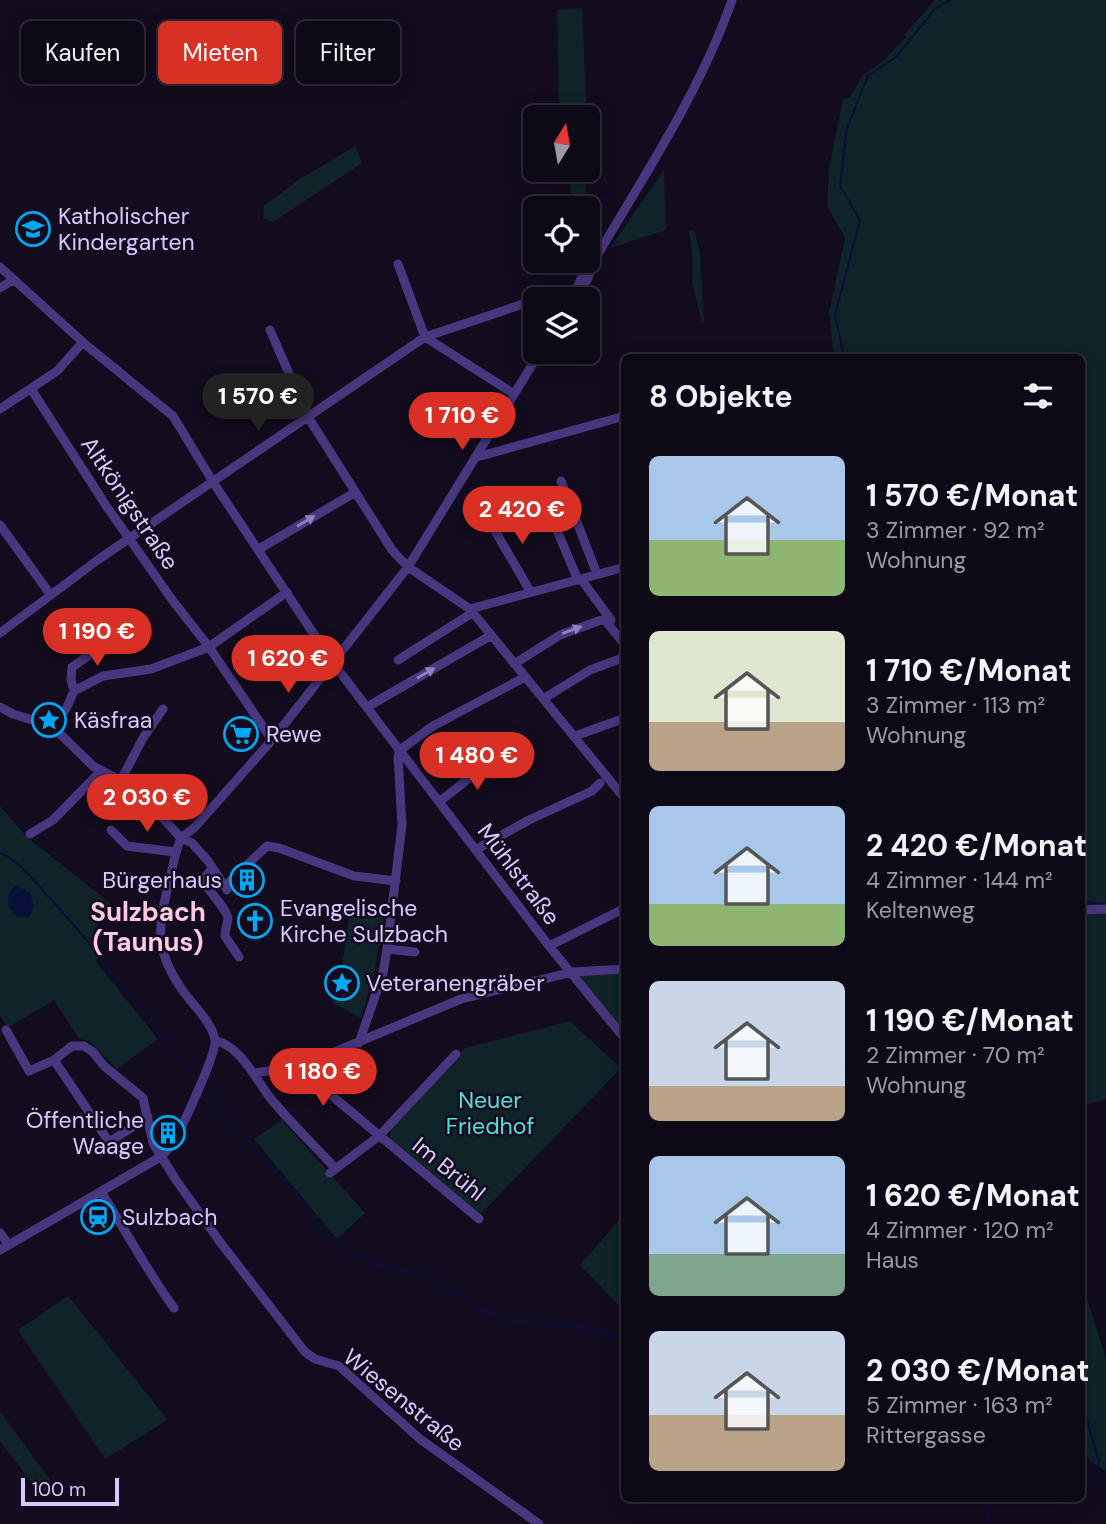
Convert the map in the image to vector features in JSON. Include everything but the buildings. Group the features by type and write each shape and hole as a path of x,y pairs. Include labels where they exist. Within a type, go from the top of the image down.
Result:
{"street":[{"path":"577,287 675,124 732,0"},
{"path":"397,264 425,337 514,394"},
{"name":"Mühlstraße","path":"0,267 83,342 173,416 213,482 333,663 549,946 621,1034"},
{"path":"0,288 13,279"},
{"path":"0,633 129,538 425,337 523,304"},
{"path":"270,330 308,417 392,550 408,567 471,611 621,794"},
{"path":"0,409 57,371 83,342"},
{"path":"0,1233 4,1247 162,1156 172,1145 210,1060 215,1041 209,1027 174,976 161,945 161,912 175,852 181,838 195,827 272,740 408,567 533,364"},
{"name":"Altkönigstraße","path":"31,389 129,538 209,647 272,740"},
{"path":"477,457 621,416"},
{"path":"561,481 597,574"},
{"path":"259,549 354,493"},
{"path":"550,514 580,580 621,634"},
{"path":"487,517 530,591"},
{"path":"0,524 50,594"},
{"path":"398,660 471,611 530,591 621,568"},
{"path":"74,691 103,677 151,669 209,647 287,592"},
{"path":"514,664 561,635 604,619 621,640"},
{"path":"367,707 490,636"},
{"path":"52,726 66,709 74,691 72,667 94,652 94,646"},
{"path":"543,699 590,670 621,658"},
{"path":"359,1043 383,973 387,949 402,825 398,756 400,750 433,726 524,677"},
{"path":"0,707 13,714 52,726 101,771 121,780 143,796 181,838 192,843 226,888 267,846 354,876 396,881"},
{"path":"121,780 143,738 163,709"},
{"path":"575,736 621,719"},
{"path":"439,802 496,757"},
{"path":"30,834 53,820 101,771"},
{"path":"477,849 529,820 592,791 600,783"},
{"path":"111,830 127,846 175,852"},
{"path":"212,869 202,881 226,911 228,918 225,936 239,957"},
{"path":"1085,910 1106,909"},
{"path":"549,946 621,910"},
{"path":"387,949 415,952"},
{"path":"254,1073 301,1066 461,999 573,972 621,969"},
{"name":"Wiesenstraße","path":"6,1030 29,1071 54,1060 72,1046 84,1046 143,1098 153,1143 220,1242 305,1352 315,1359 339,1366 420,1439 539,1524"},
{"path":"215,1041 233,1050 254,1073 271,1099 332,1170 379,1136 456,1054"},
{"path":"54,1060 109,1142 148,1117"},
{"name":"Im Brühl","path":"301,1066 306,1074 480,1219"},
{"path":"101,1192 127,1233 132,1247 174,1308"}],"green space":[{"path":"935,0 1106,0 1106,1099 1085,1105 1085,354 834,354 829,312 845,238 827,206 829,169 843,99 849,98 863,75 883,61 906,37 905,34"},
{"path":"582,8 586,105 559,105 557,10"},
{"path":"356,146 362,163 273,222 263,219 264,206 301,178"},
{"path":"664,170 666,230 610,248"},
{"path":"570,182 586,182 586,196 571,196"},
{"path":"689,230 695,232 700,253 704,323 692,282 693,261"},
{"path":"0,806 28,838 114,906 95,929 97,963 158,1039 117,1069 88,1040 79,1039 54,1000 7,1028 0,1015"},
{"path":"351,906 385,910 374,975 361,1018 332,1003 339,985"},
{"path":"621,969 621,1034 573,972"},
{"name":"Neuer Friedhof","path":"570,1021 621,1068 480,1215 390,1143 391,1128 465,1048"},
{"path":"282,1120 365,1213 337,1239 254,1139"},
{"path":"621,1218 621,1308 580,1265"},
{"path":"1085,1292 1106,1359 1106,1471 1089,1461 1085,1444"},
{"path":"68,1296 168,1420 105,1459 18,1330"},
{"path":"0,1411 56,1488 42,1496 0,1441"}],"shaded area":[{"path":"16,885 30,893 34,906 29,917 17,917 8,906 9,893"}],"waterway":[{"path":"843,354 835,315 860,220 840,186 847,128 868,76 896,57 935,9 951,0"},
{"name":"Sulzbach","path":"0,853 26,871 67,917 105,962 194,1079"},
{"path":"1085,902 1106,904"},
{"name":"Sulzbach","path":"204,1091 300,1199 320,1229 351,1253 374,1264 432,1276 477,1308 513,1321 580,1327 621,1338"},
{"path":"1085,1413 1099,1462 1091,1480 1085,1478"},
{"name":"Sulzbach","path":"988,1502 989,1524"}],"place":[{"name":"Katholischer Kindergarten","path":"33,229"},
{"name":"Käsfraa","path":"49,720"},
{"name":"Rewe","path":"241,734"},
{"name":"Bürgerhaus","path":"247,880"},
{"name":"Evangelische Kirche Sulzbach","path":"255,921"},
{"name":"Veteranengräber","path":"342,983"},
{"name":"Öffentliche Waage","path":"168,1133"},
{"name":"Sulzbach","path":"98,1217"}],"district":[{"name":"Sulzbach (Taunus)","path":"148,927"}]}
